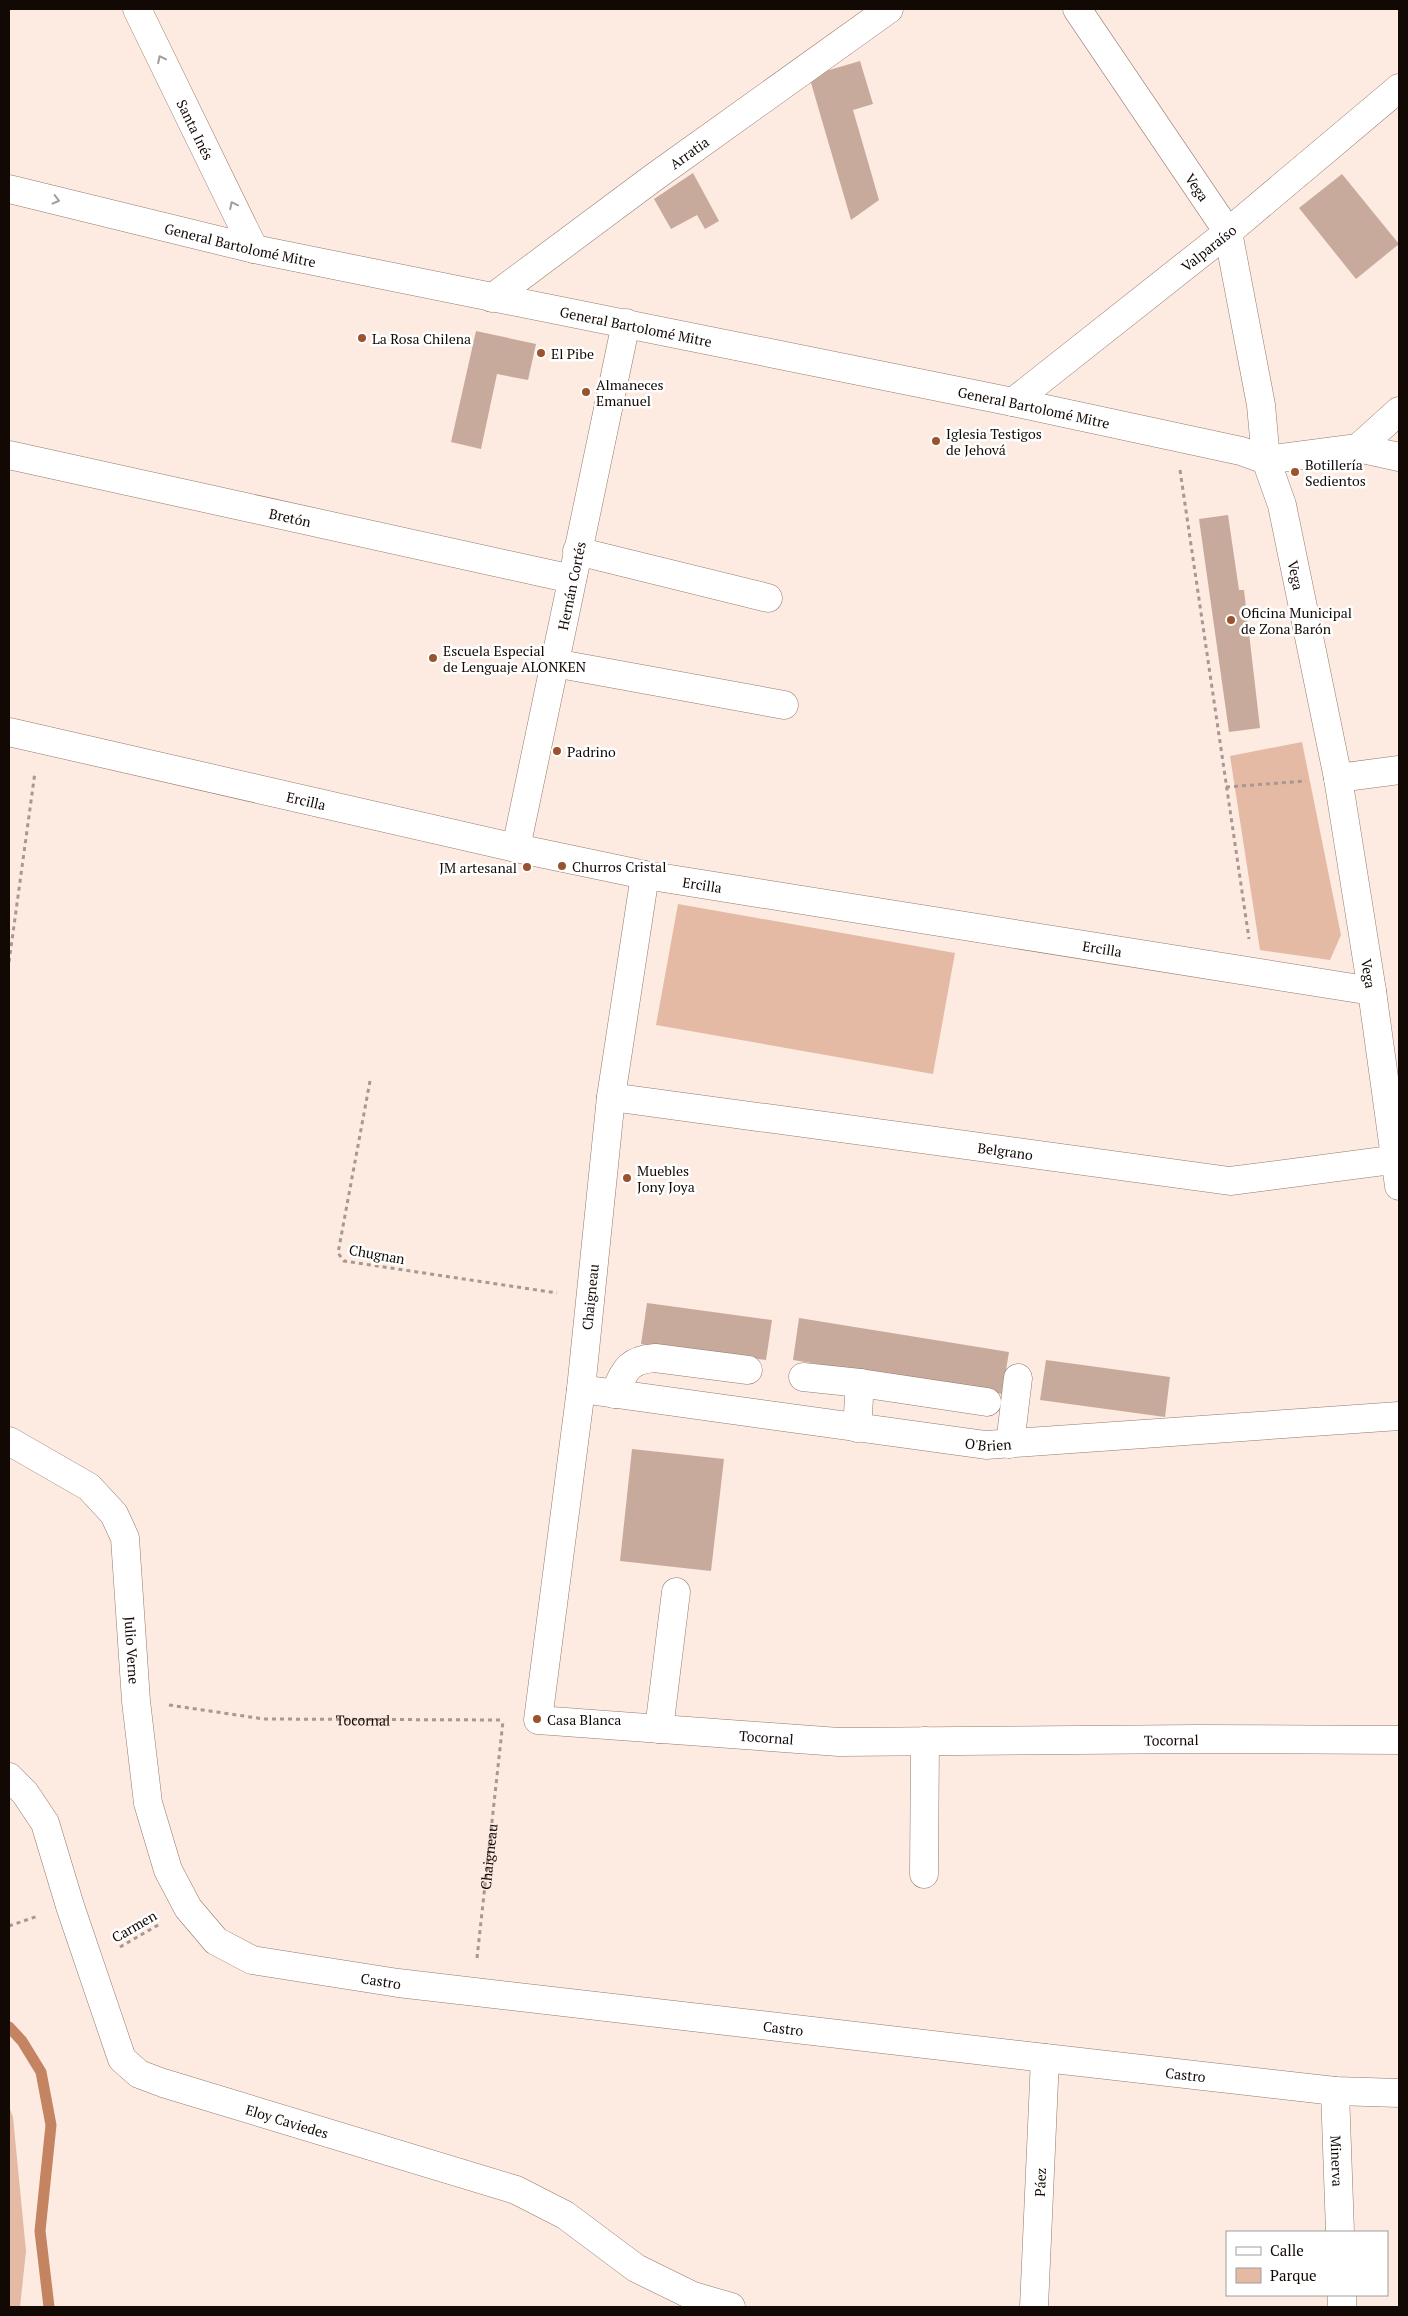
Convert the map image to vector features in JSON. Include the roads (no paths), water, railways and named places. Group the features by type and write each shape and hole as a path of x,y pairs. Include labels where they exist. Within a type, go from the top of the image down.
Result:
{"street":[{"name":"Santa Inés","path":"136,9 254,249"},
{"name":"Arratia","path":"492,298 661,172 889,9"},
{"name":"Vega","path":"1077,9 1228,232 1261,405 1266,460 1282,505 1338,778 1398,1168"},
{"name":"Valparaíso","path":"1013,402 1228,232 1399,88"},
{"name":"General Bartolomé Mitre","path":"9,189 254,249 1013,402 1241,451 1266,460"},
{"name":"Hernán Cortés","path":"516,848 626,323"},
{"path":"1358,448 1399,411"},
{"path":"1266,460 1358,448 1399,456"},
{"name":"Bretón","path":"9,455 572,579"},
{"path":"577,551 768,598"},
{"path":"554,663 784,705"},
{"name":"Ercilla","path":"9,732 516,848 645,875 1372,991"},
{"path":"1338,778 1399,770"},
{"name":"Chaigneau","path":"538,1720 580,1389 611,1097 645,875"},
{"name":"Belgrano","path":"611,1097 1230,1181 1398,1168"},
{"path":"614,1394 626,1370 632,1363 642,1359 655,1358 748,1370"},
{"path":"803,1376 987,1402"},
{"path":"1010,1444 1018,1378"},
{"path":"857,1428 860,1383"},
{"name":"O'Brien","path":"580,1389 986,1445 1399,1416"},
{"name":"Julio Verne","path":"9,1441 89,1487 114,1514 125,1538 136,1701 148,1804 168,1870 188,1908"},
{"path":"659,1729 676,1592"},
{"name":"Tocornal","path":"538,1720 839,1742 1399,1740"},
{"path":"924,1874 925,1741"},
{"name":"Eloy Caviedes","path":"9,1777 25,1792 45,1823 70,1906 122,2059 139,2074 268,2116 516,2190 565,2215 636,2268 693,2296 731,2307"},
{"name":"Castro","path":"188,1908 216,1942 252,1960 398,1983 1336,2091 1399,2093"},
{"name":"Páez","path":"1034,2307 1045,2058"},
{"name":"Minerva","path":"1336,2091 1340,2231"}],"waterway":[{"path":"9,2027 22,2041 41,2072 51,2125 40,2231 49,2307"}],"place":[{"name":"La Rosa Chilena","path":"362,338"},
{"name":"El Pibe","path":"541,353"},
{"name":"Almaneces Emanuel","path":"586,392"},
{"name":"Iglesia Testigos de Jehová","path":"936,441"},
{"name":"Botillería Sedientos","path":"1295,472"},
{"name":"Oficina Municipal de Zona Barón","path":"1231,620"},
{"name":"Escuela Especial de Lenguaje ALONKEN","path":"433,658"},
{"name":"Padrino","path":"557,751"},
{"name":"Churros Cristal","path":"562,866"},
{"name":"JM artesanal","path":"527,867"},
{"name":"Muebles Jony Joya","path":"627,1178"},
{"name":"Casa Blanca","path":"537,1719"}]}
